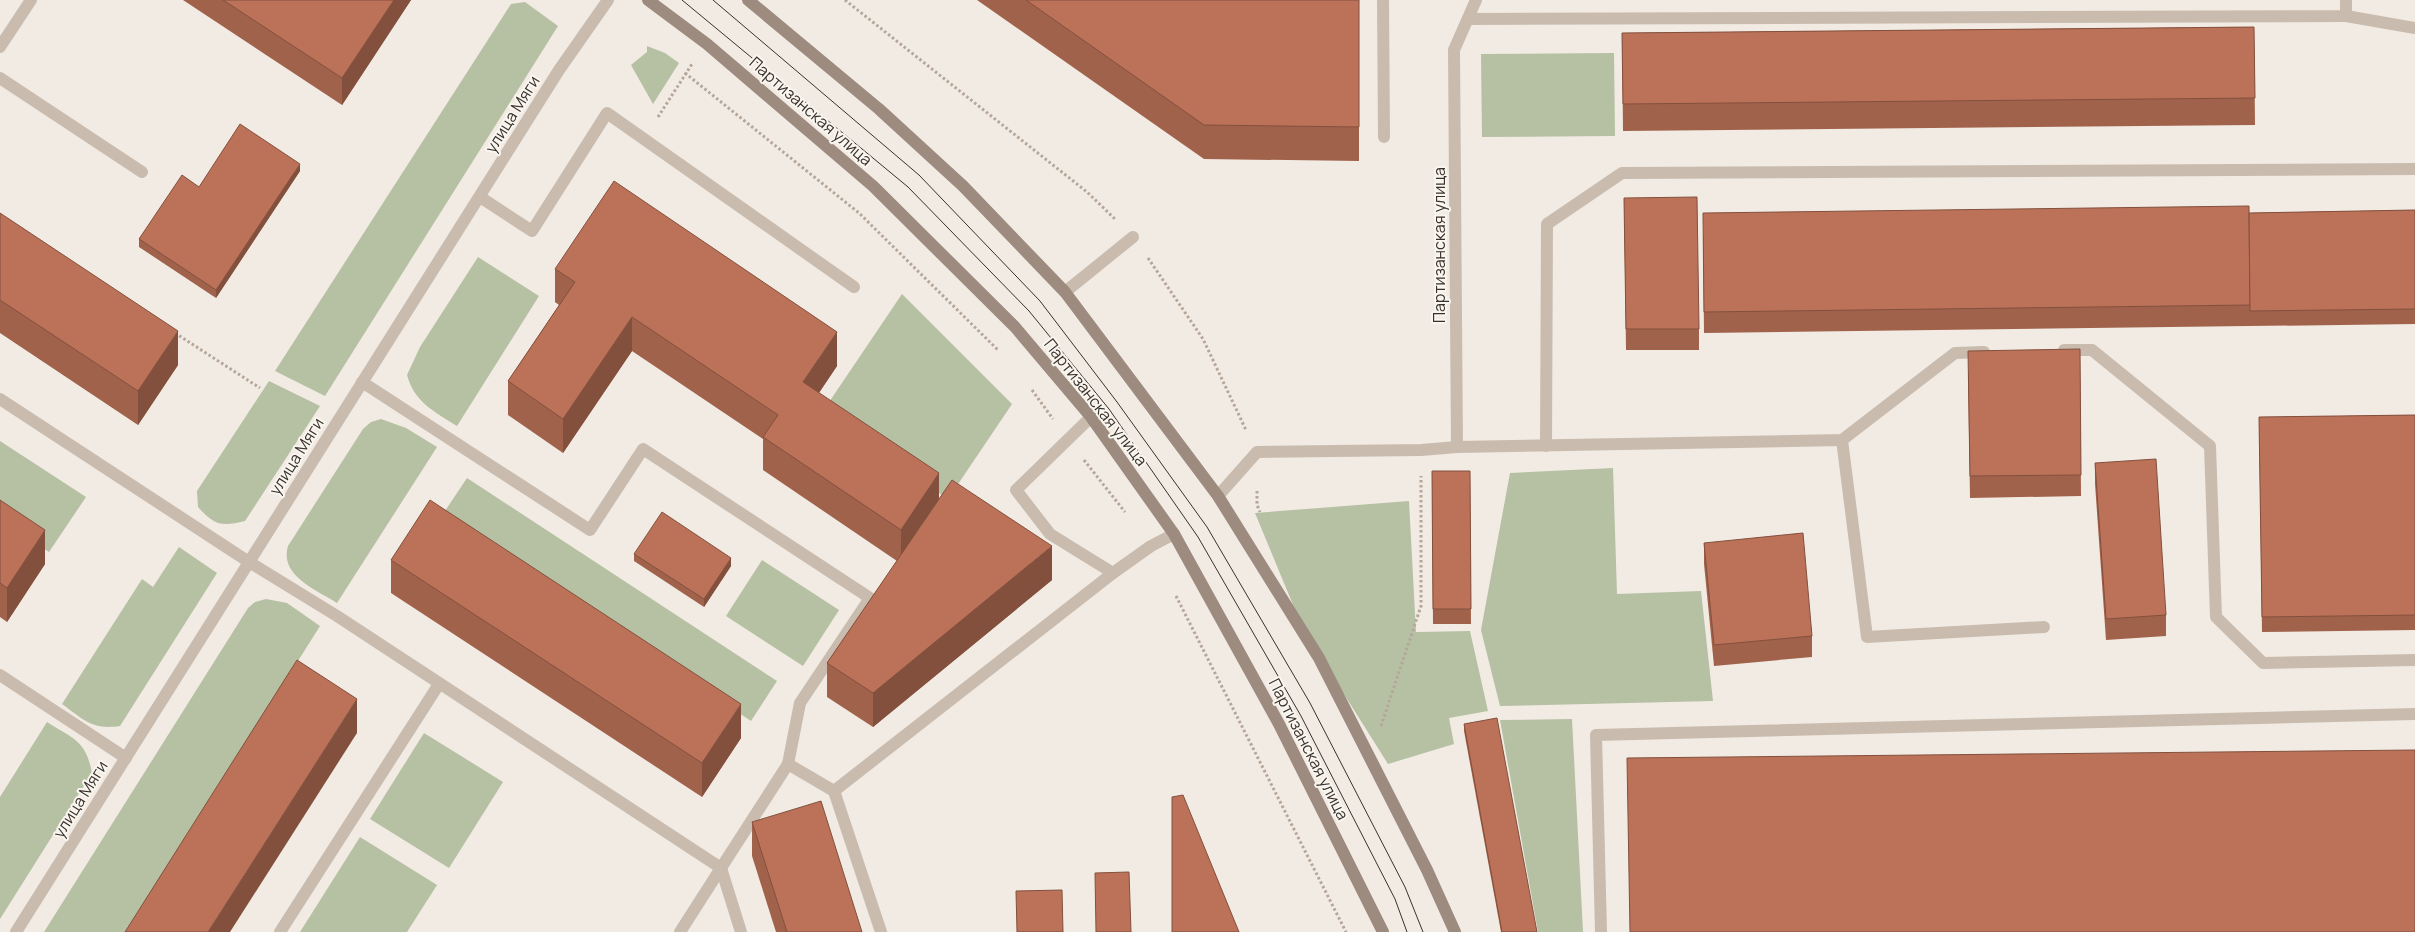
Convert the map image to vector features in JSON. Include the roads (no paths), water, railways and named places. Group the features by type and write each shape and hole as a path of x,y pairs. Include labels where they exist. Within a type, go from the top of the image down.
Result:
{"street":[{"path":"0,47 31,0"},
{"name":"улица Мяги","path":"16,932 559,70 608,0"},
{"name":"Партизанская улица","path":"648,0 707,44 873,186 1015,327 1091,417 1174,534 1279,724 1383,932"},
{"path":"748,0 879,109 949,173 1066,292 1218,496 1318,658 1427,870 1455,932"},
{"path":"1383,0 1384,138"},
{"name":"Партизанская улица","path":"1457,447 1454,50 1476,0"},
{"path":"2346,0 2346,16"},
{"path":"1468,19 2346,16 2415,28"},
{"path":"0,78 142,172"},
{"path":"480,197 532,230 607,113 854,287"},
{"path":"1546,446 1547,224 1622,173 2415,169"},
{"path":"1066,292 1133,237"},
{"path":"2053,351 2092,350 2210,446 2216,618 2263,663 2415,660"},
{"path":"1218,496 1257,452 1842,440 1955,353 1994,352"},
{"path":"362,382 590,530 644,449 870,598 800,703 788,764 680,932"},
{"path":"0,399 249,562 337,616 721,868 741,932"},
{"path":"1091,417 1016,490 1050,534 1113,574"},
{"path":"1842,440 1867,637 2044,627"},
{"path":"834,791 1113,574 1151,546 1174,534"},
{"path":"0,675 126,758"},
{"path":"280,932 439,684"},
{"path":"1601,932 1596,735 2415,714"},
{"path":"788,764 834,791 881,932"}],"tram line":[{"path":"682,0 908,187 1029,311 1109,409 1198,537 1301,716 1395,899 1407,932"},
{"path":"713,0 919,175 1040,301 1117,402 1207,527 1310,703 1405,887 1423,932"}]}
